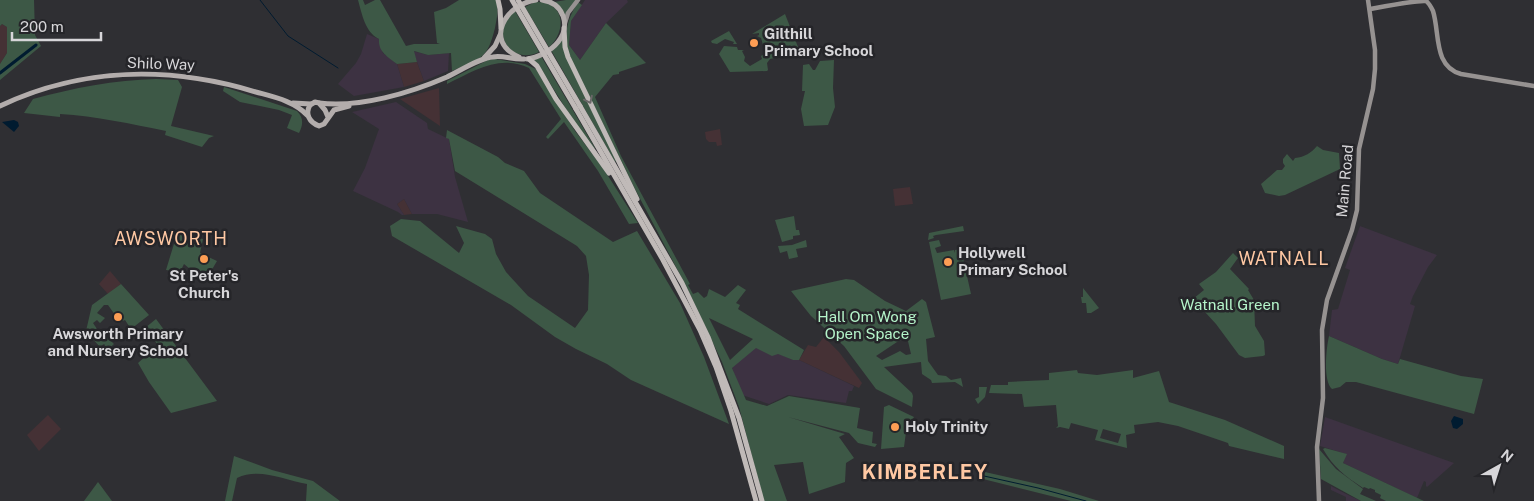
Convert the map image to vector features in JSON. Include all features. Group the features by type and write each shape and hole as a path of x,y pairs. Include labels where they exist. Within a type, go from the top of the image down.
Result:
{"highway":[{"path":"498,0 500,29"},
{"path":"512,0 650,228 691,301 718,360 739,418 762,501"},
{"path":"518,0 686,303 711,355 731,411 756,501"},
{"path":"564,26 564,44 568,57 650,228"},
{"path":"526,59 537,66 582,138 628,200"}],"main road":[{"path":"478,63 493,50 506,16 527,2 536,0"},
{"path":"544,0 556,0"},
{"path":"544,0 559,8 563,15 564,26"},
{"path":"368,100 340,104 312,104 308,108 307,115 312,122 319,126 324,124 334,110 427,84 495,56 526,59 553,47 559,41 568,13 578,0"},
{"name":"Main Road","path":"1319,501 1317,446 1323,398 1322,330 1327,300 1352,230 1357,210 1359,149 1373,89 1375,69 1368,0"},
{"path":"1370,9 1415,0 1425,1 1433,11 1443,62 1450,70 1466,75 1534,86"},
{"path":"500,29 501,39 506,49 513,55 526,59"},
{"name":"Shilo Way","path":"0,108 30,94 64,84 99,77 157,74 218,81 290,103 301,108 307,115"},
{"name":"Shilo Way","path":"290,103 312,104"},
{"path":"319,103 328,117"}],"shaded area":[{"path":"585,0 627,0 628,2 606,23 580,60 569,45 571,21"},
{"path":"2,24 7,27 7,53 0,64 0,26"},
{"path":"367,34 379,39 383,53 397,64 404,87 354,96 338,84 356,63"},
{"path":"413,51 428,55 449,53 448,71 424,81"},
{"path":"417,62 424,81 404,87 397,64"},
{"path":"439,88 440,126 400,99"},
{"path":"396,102 427,123 428,129 449,139 455,177 468,222 437,214 412,214 404,199 397,204 404,215 402,215 353,191 365,168 379,129 352,112"},
{"path":"720,129 722,145 717,146 716,142 709,142 706,139 705,132"},
{"path":"910,187 913,204 895,206 893,189"},
{"path":"404,199 412,214 404,215 397,204"},
{"path":"1360,226 1437,255 1428,267 1410,304 1415,306 1398,364 1329,336 1332,310 1338,309 1350,270 1345,268"},
{"path":"110,271 121,284 108,294 99,284"},
{"path":"824,337 839,352 862,383 859,388 799,360 808,345 816,347"},
{"path":"757,344 793,360 799,360 854,386 852,391 849,391 846,403 788,395 769,404 742,395 731,365"},
{"path":"48,415 61,429 39,451 27,435"},
{"path":"1325,417 1454,463 1427,487 1424,481 1417,498 1343,463 1346,454 1320,446"},
{"path":"1331,486 1361,501 1346,501 1346,497 1331,490"}],"green space":[{"path":"0,0 34,0 35,35 41,46 0,80 0,64 7,53 7,27 2,24 0,26"},
{"path":"358,0 363,0 365,5 375,0 380,0 406,46 414,44 440,44 437,43 434,12 446,8 459,0 496,0 495,28 489,46 481,57 452,71 451,53 428,55 414,51 417,62 397,64 384,54 379,44 379,39 370,32"},
{"path":"576,0 565,17 554,2"},
{"path":"535,2 552,6 560,17 559,33 549,47 525,7"},
{"path":"578,2 582,5 571,21 569,45 580,60 606,23 646,63 613,75 595,97 621,156 690,284 688,285 693,294 698,292 704,298 707,296 709,289 725,297 738,285 746,290 736,303 740,305 738,309 804,350 799,360 793,360 778,354 772,356 756,348 732,368 746,400 767,406 789,396 860,408 857,428 873,432 872,443 877,444 875,447 858,443 849,433 788,417 845,434 839,437 854,458 846,463 845,482 809,494 803,462 774,465 787,501 764,501 739,407 722,362 687,288 635,189 568,53 566,39 569,21","holes":["709,318 753,339 730,360"]},
{"path":"515,11 539,52 528,55 519,54 511,50 506,44 503,36 504,27 507,19"},
{"name":"Gilthill Primary School","path":"785,14 800,52 770,59 767,63 767,71 730,72 719,54 724,46 737,47 738,50 744,50 742,51 745,57 744,61 750,66 762,59 761,56 764,54 765,57 766,55 761,38 757,36 759,33 752,34"},
{"path":"729,31 737,44 733,44 734,42 725,39 717,44 712,43 711,41"},
{"path":"562,39 616,161 615,162 551,50"},
{"path":"541,56 595,148 593,149 534,60"},
{"path":"495,59 525,64 536,69 575,131 603,168 638,223 629,224 598,171 564,122 548,139 546,137 561,119 529,68 518,64 497,63 447,84 447,81 488,60"},
{"path":"834,60 833,88 835,107 828,125 804,126 801,109 805,91 802,91 803,65 809,64 815,70 820,61"},
{"path":"156,79 178,80 182,87 171,126 214,136 209,138 202,147 165,135 166,131 127,123 73,115 60,114 60,117 24,113 33,99 48,95 110,83"},
{"path":"224,87 297,111 301,116 302,122 299,133 287,128 292,115 279,110 240,102 223,91"},
{"path":"447,130 498,157 505,163 524,171 540,193 613,242 637,231 680,303 704,357 729,424 631,380 607,364 555,337 511,305 392,236 390,226 401,219 420,221 459,253 464,243 456,226 485,234 492,239 496,254 506,272 528,296 575,328 588,310 589,275 586,256 577,246 455,171 449,139 446,138"},
{"path":"1317,146 1323,150 1339,153 1340,169 1285,195 1279,196 1265,193 1261,184 1277,170 1282,170 1285,166 1283,159 1287,154 1293,161 1295,158 1308,154"},
{"path":"794,216 796,230 799,230 800,235 793,236 793,239 782,242 775,220"},
{"path":"963,226 964,231 936,235 928,240 929,233"},
{"path":"177,234 203,239 200,253 217,261 207,278 196,274 184,264 180,272 166,270"},
{"path":"806,240 807,247 796,249 798,257 789,259 787,251 780,253 778,246 792,245"},
{"name":"Hollywell Primary School","path":"939,240 941,246 935,248 937,253 954,250 955,253 955,250 961,249 971,294 941,300 929,242"},
{"name":"Watnall Green","path":"1233,253 1238,258 1230,269 1249,289 1254,300 1255,326 1264,341 1265,355 1263,356 1245,358 1239,355 1216,324 1193,299 1204,290 1199,284 1216,272"},
{"name":"Hall Om Wong Open Space","path":"846,279 854,280 885,301 906,311 922,299 926,302 935,337 926,339 928,361 938,375 946,376 951,380 961,378 963,387 955,382 932,383 931,380 922,374 921,362 884,367 912,393 912,407 876,389 844,346 811,316 791,291","holes":["907,337 911,354 906,355 900,351 882,360 876,356"]},
{"name":"Awsworth Primary and Nursery School","path":"121,284 149,315 131,329 125,320 120,322 108,305 104,305 97,313 105,318 100,323 97,320 93,323 101,335 103,333 114,344 104,353 102,349 105,345 100,347 91,337 92,334 90,335 86,331 92,305"},
{"path":"1083,288 1099,308 1091,313 1087,313 1086,303 1082,303"},
{"path":"156,319 217,401 171,413 138,363 158,345 145,328"},
{"path":"1329,336 1398,364 1400,359 1461,376 1483,379 1474,414 1356,382 1346,382 1340,387 1332,389 1326,372"},
{"path":"1077,370 1078,373 1097,375 1133,370 1133,378 1159,371 1169,402 1225,420 1284,446 1284,459 1229,446 1228,443 1178,426 1158,422 1134,425 1135,433 1126,435 1127,448 1095,440 1098,430 1071,423 1069,429 1056,428 1058,426 1056,405 1024,407 1022,394 989,393 991,385 1008,385 1008,382 1049,380 1049,373","holes":["1103,429 1121,434 1118,443 1100,438"]},
{"path":"979,387 987,387 985,397 978,404 975,399 979,397"},
{"path":"889,405 914,417 906,432 904,447 881,449 884,407"},
{"path":"1319,449 1336,469 1363,489 1360,494 1376,501 1361,501 1321,479"},
{"path":"1323,449 1347,454 1343,463 1424,501 1386,501 1380,498 1381,495 1375,492 1375,490 1363,488 1340,471"},
{"path":"234,456 272,470 313,481 340,501 306,501 307,484 272,475 254,474 237,478 232,501 225,501"},
{"path":"985,472 1060,489 1099,501 1071,501 983,479"},
{"path":"98,482 112,501 84,501"}],"water":[{"path":"14,120 18,122 19,126 14,132 2,122"},
{"path":"1454,416 1463,419 1463,424 1457,429 1453,428 1451,421"}],"waterway":[{"path":"260,0 288,36 338,68"},
{"path":"0,73 36,45"},
{"path":"984,476 1086,501"}],"place":[{"name":"Gilthill Primary School","path":"754,43"},
{"name":"St Peter's Church","path":"204,259"},
{"name":"Hollywell Primary School","path":"948,262"},
{"name":"Awsworth Primary and Nursery School","path":"118,317"},
{"name":"Holy Trinity","path":"895,427"}],"district":[{"name":"AWSWORTH","path":"171,239"},
{"name":"WATNALL","path":"1284,259"},
{"name":"KIMBERLEY","path":"925,472"}]}
